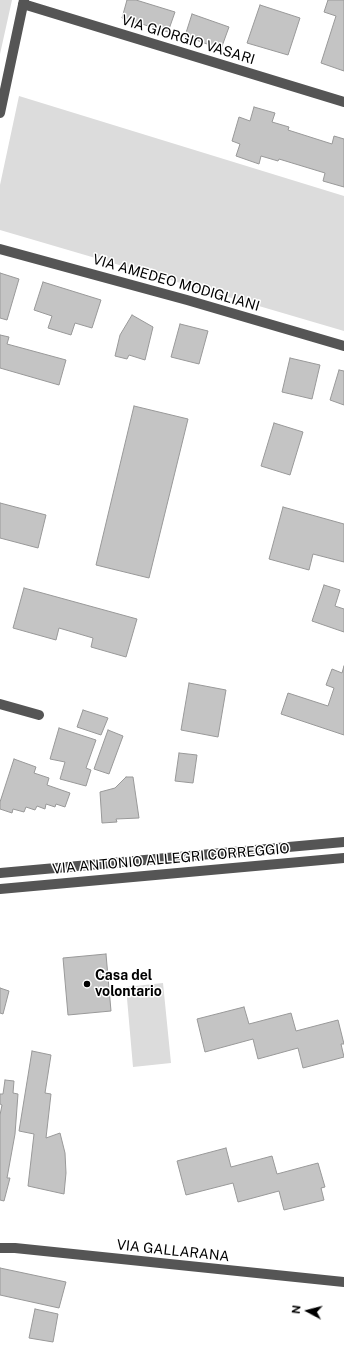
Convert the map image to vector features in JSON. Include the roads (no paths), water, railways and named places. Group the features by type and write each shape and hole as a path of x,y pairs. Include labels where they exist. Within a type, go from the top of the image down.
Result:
{"street":[{"name":"VIA GIORGIO VASARI","path":"24,2 344,102"},
{"path":"0,113 24,2"},
{"name":"VIA AMEDEO MODIGLIANI","path":"0,249 187,300 344,346"},
{"path":"0,704 39,715"},
{"name":"VIA ANTONIO ALLEGRI CORREGGIO","path":"0,873 344,842"},
{"name":"VIA ANTONIO ALLEGRI CORREGGIO","path":"0,889 344,858"},
{"name":"VIA GALLARANA","path":"0,1248 16,1248 344,1282"}],"place":[{"name":"Casa del volontario","path":"87,984"}]}
